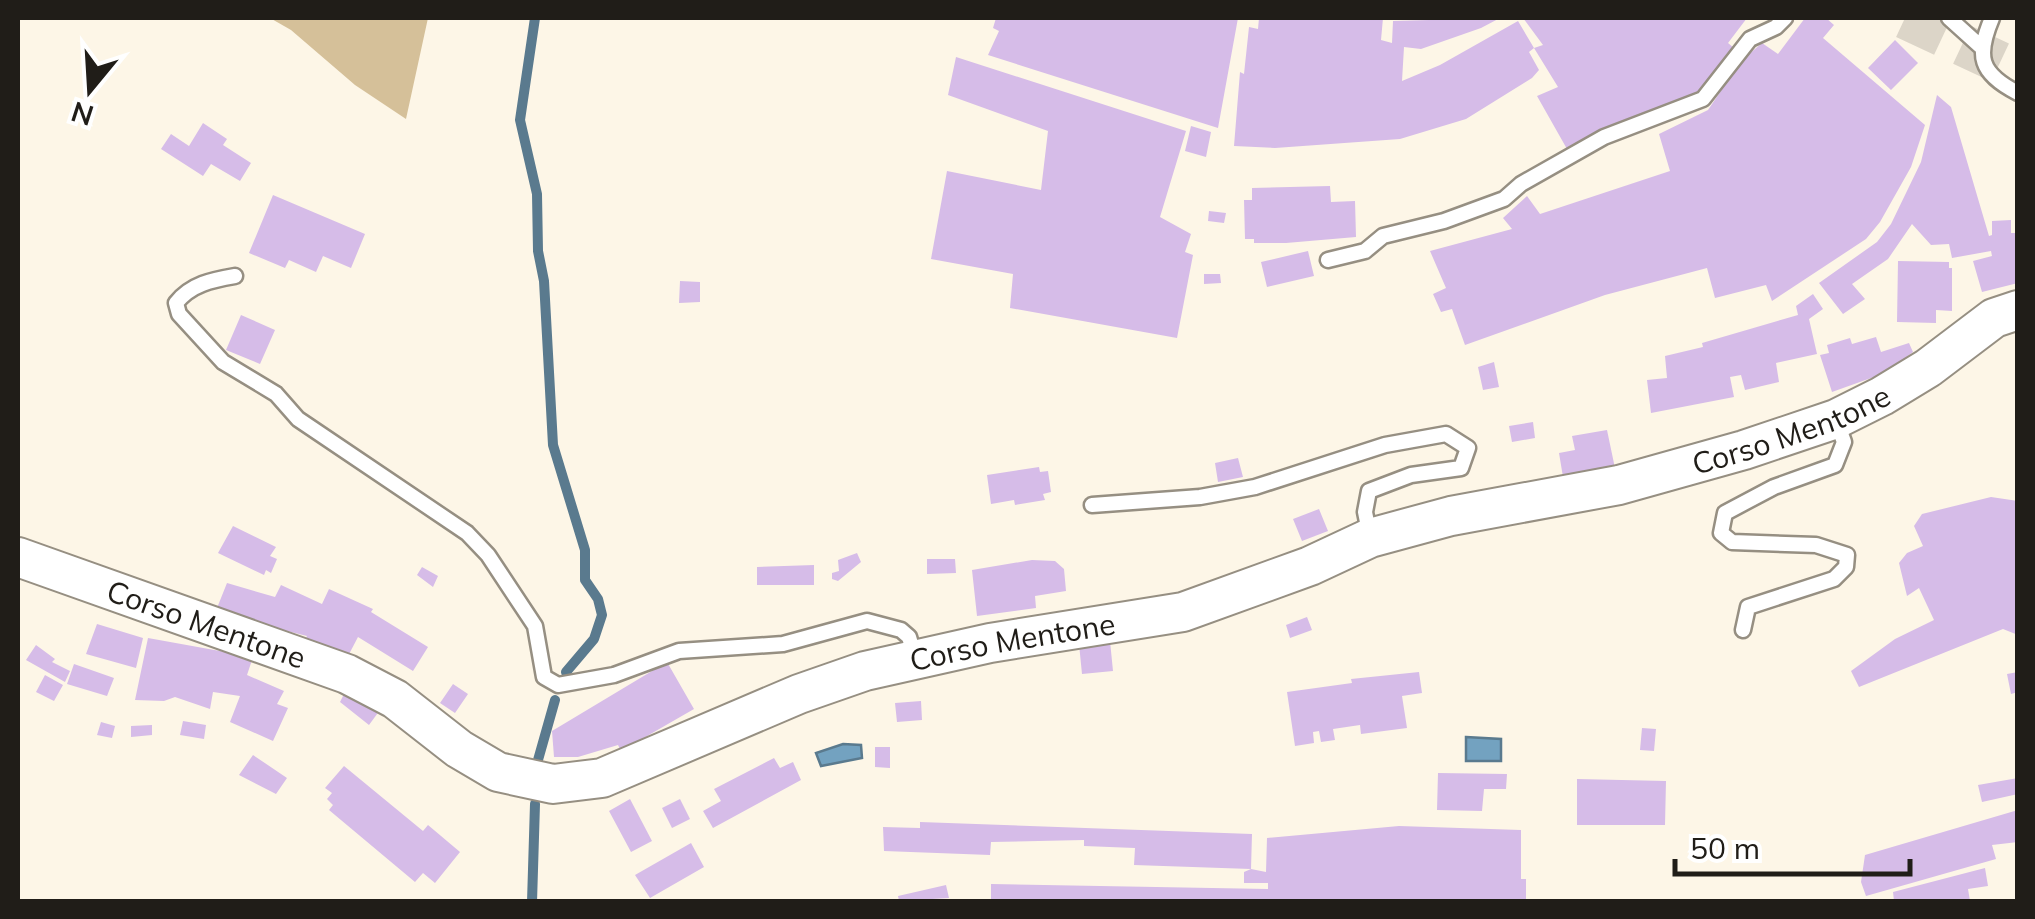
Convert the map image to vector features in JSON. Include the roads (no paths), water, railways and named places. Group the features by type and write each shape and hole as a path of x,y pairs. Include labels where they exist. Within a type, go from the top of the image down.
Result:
{"main road":[{"name":"Corso Mentone","path":"18,557 347,674 395,699 477,761 498,772 542,783 570,783 624,771 800,694 915,658 1184,612 1310,566 1370,538 1451,516 1619,485 1744,450 1836,419 1928,368 1994,318 2018,310"}],"lane":[{"path":"1328,260 1365,251 1383,236 1444,222 1504,199 1521,184 1604,137 1703,99 1750,39 1776,27 1785,18"},
{"path":"1948,18 1980,46"},
{"path":"1992,18 1980,46 1983,63 1990,74 2018,94"},
{"path":"235,276 195,286 183,294 176,302 179,314 223,362 276,394 311,428 468,533 488,555 536,626 544,677 558,685 614,675 678,650 783,644 867,620 901,630 908,637 915,658"},
{"path":"1743,630 1748,607 1834,579 1846,567 1847,555 1816,544 1732,542 1720,533 1725,513 1774,486 1835,465 1844,442 1836,419"},
{"path":"1092,505 1200,497 1256,487 1385,446 1446,434 1468,448 1460,468 1411,475 1369,490 1365,512 1370,538"}],"water":[{"path":"1466,737 1501,739 1501,761 1466,761"},
{"path":"843,744 861,745 862,758 821,766 816,753"}],"waterway":[{"path":"535,18 520,120 537,194 553,445 585,550 585,580 598,599 602,615 594,639 566,672"},
{"path":"538,760 555,700"},
{"path":"532,902 535,804"}],"tunnel":[{"path":"1905,18 2018,71"}]}
